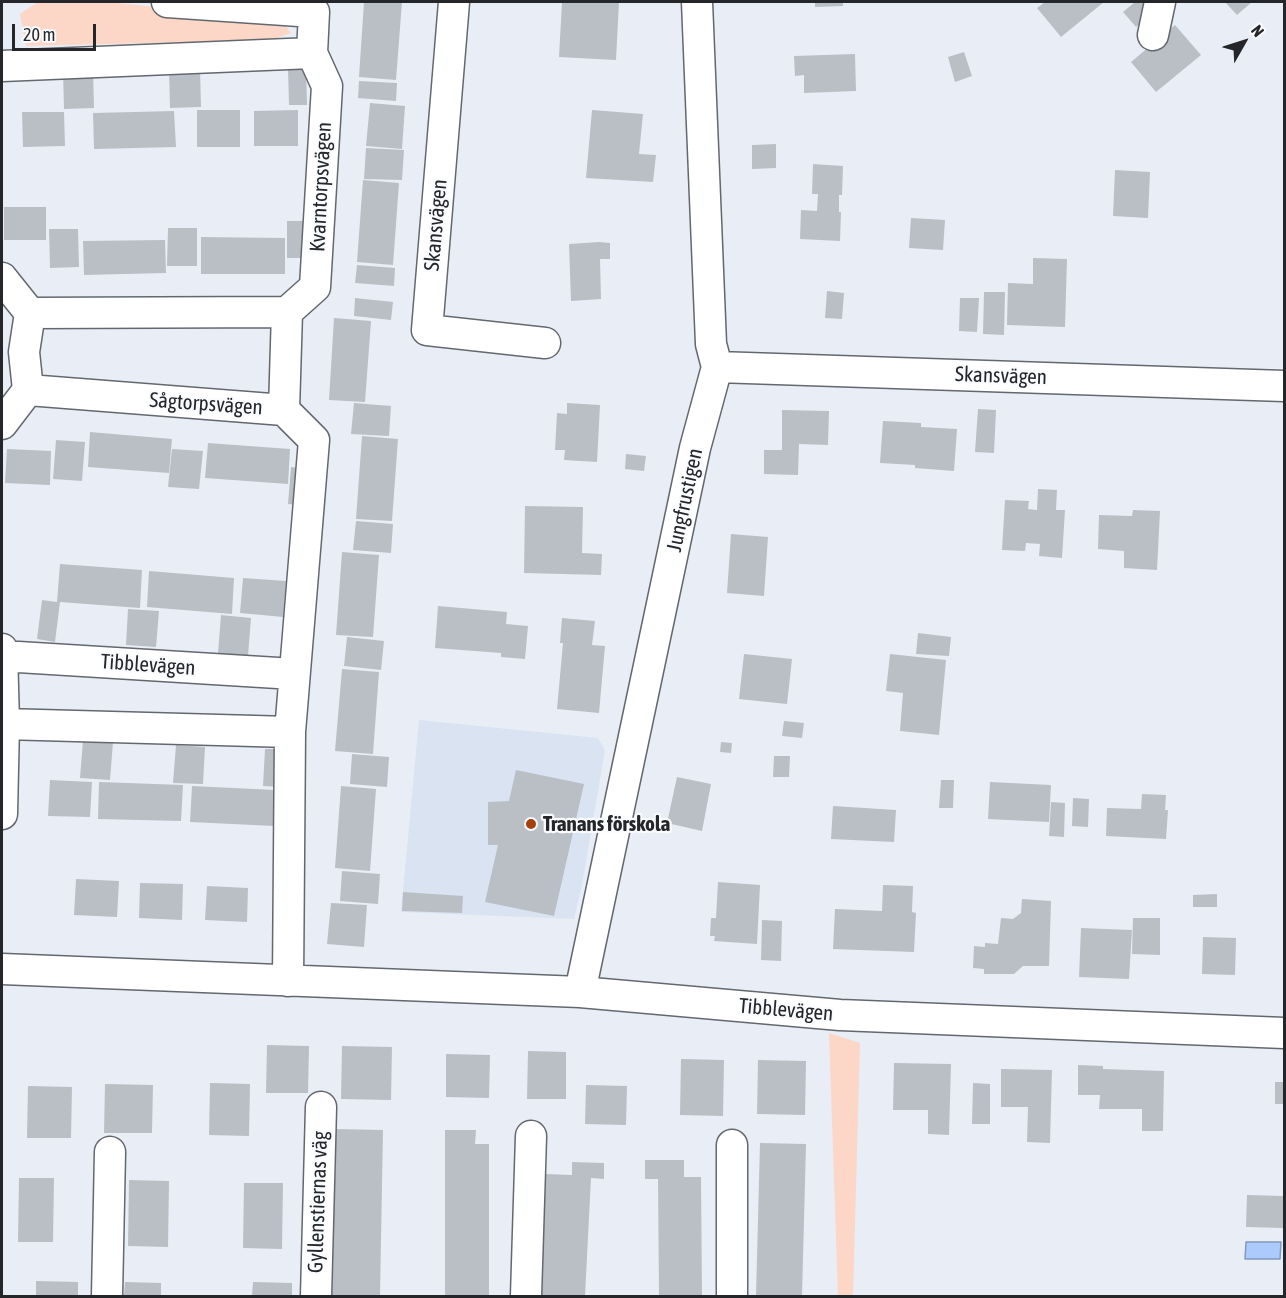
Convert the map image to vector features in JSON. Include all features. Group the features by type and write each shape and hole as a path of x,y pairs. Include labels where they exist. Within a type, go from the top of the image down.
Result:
{"street":[{"name":"Kvarntorpsvägen","path":"167,2 317,7 312,53 327,86 315,287 287,312"},
{"name":"Skansvägen","path":"454,2 427,330 545,343"},
{"name":"Jungfrustigen","path":"580,992 695,448 717,367 711,344 697,2"},
{"path":"1153,35 1160,2"},
{"path":"2,66 312,53"},
{"path":"2,279 30,313"},
{"path":"30,313 287,312"},
{"name":"Sågtorpsvägen","path":"28,390 284,410 287,312"},
{"path":"2,424 28,390 13,352 30,313"},
{"name":"Skansvägen","path":"717,367 1284,386"},
{"path":"284,410 314,440 290,732 288,981"},
{"path":"2,649 4,724 2,814"},
{"name":"Tibblevägen","path":"2,656 294,674"},
{"path":"4,724 290,732"},
{"name":"Tibblevägen","path":"2,969 580,992 840,1015 1284,1033"},
{"name":"Gyllenstiernas väg","path":"316,1296 321,1107"},
{"path":"526,1296 531,1136"},
{"path":"732,1145 732,1296"},
{"path":"107,1296 110,1152"}],"shaded area":[{"path":"38,2 107,2 281,20 291,33 271,40 26,46 20,14"},
{"path":"419,720 598,738 605,750 574,919 401,912"},
{"path":"829,1033 860,1043 853,1296 838,1296"}],"water":[{"path":"1246,1242 1281,1242 1280,1259 1245,1259"}],"building":[{"path":"364,2 402,2 396,80 359,77"},
{"path":"562,2 619,2 616,60 559,57"},
{"path":"815,2 843,2 843,6 815,7"},
{"path":"1045,2 1104,2 1061,37 1037,8"},
{"path":"1135,2 1150,2 1157,9 1136,27 1123,12"},
{"path":"1225,2 1252,2 1237,15"},
{"path":"1175,25 1201,55 1156,92 1131,62"},
{"path":"964,52 972,76 955,82 948,57"},
{"path":"855,54 856,91 804,93 804,75 795,76 794,56"},
{"path":"306,67 307,105 289,105 288,68"},
{"path":"200,68 201,107 170,108 169,69"},
{"path":"93,70 94,108 64,109 63,71"},
{"path":"359,81 397,83 396,101 358,98"},
{"path":"370,103 405,106 402,149 366,146"},
{"path":"197,110 240,110 240,147 197,147"},
{"path":"298,110 298,146 254,146 254,111"},
{"path":"592,110 643,114 639,154 656,155 653,182 586,178"},
{"path":"174,111 176,147 94,149 93,113"},
{"path":"22,112 64,112 65,146 23,147"},
{"path":"776,144 776,168 752,169 752,145"},
{"path":"366,148 404,150 402,180 364,179"},
{"path":"813,164 843,166 842,195 839,195 840,241 800,239 801,210 817,211 818,194 812,194"},
{"path":"1115,170 1150,172 1148,218 1113,216"},
{"path":"363,180 399,183 393,265 357,262"},
{"path":"4,207 46,207 46,240 4,240"},
{"path":"911,218 945,220 943,250 909,248"},
{"path":"287,221 303,221 304,258 287,258"},
{"path":"168,228 197,228 197,266 167,266"},
{"path":"49,229 78,229 79,267 50,268"},
{"path":"201,237 285,238 285,274 201,274"},
{"path":"165,240 166,273 84,275 83,241"},
{"path":"610,243 610,259 600,259 601,299 571,301 569,244"},
{"path":"1033,258 1067,259 1065,327 1007,325 1008,283 1033,284"},
{"path":"357,265 395,268 394,286 355,283"},
{"path":"827,291 844,293 842,319 825,318"},
{"path":"984,292 1005,292 1004,335 983,334"},
{"path":"355,298 393,302 391,320 354,316"},
{"path":"960,298 979,298 977,332 959,331"},
{"path":"334,318 371,321 365,402 329,400"},
{"path":"354,403 391,406 389,436 351,434"},
{"path":"567,403 600,405 597,462 564,460 565,450 555,450 557,413 567,414"},
{"path":"978,409 996,410 994,453 975,452"},
{"path":"782,410 829,411 828,445 799,444 798,475 764,474 764,450 782,450"},
{"path":"883,421 921,423 921,427 957,429 954,471 880,463"},
{"path":"90,432 172,439 169,473 88,467"},
{"path":"362,436 398,439 392,521 356,519"},
{"path":"56,440 85,442 82,481 53,479"},
{"path":"208,443 290,449 288,484 205,478"},
{"path":"7,449 51,451 50,485 5,483"},
{"path":"172,449 203,451 199,489 168,487"},
{"path":"626,454 646,456 644,471 625,469"},
{"path":"291,467 307,469 304,506 288,504"},
{"path":"1038,489 1057,490 1056,510 1065,510 1062,558 1039,556 1040,544 1026,543 1025,551 1002,550 1005,500 1029,501 1028,509 1037,510"},
{"path":"525,506 583,507 582,553 602,554 601,575 524,573"},
{"path":"1133,510 1160,511 1157,570 1124,568 1124,551 1098,549 1099,515 1132,516"},
{"path":"356,521 393,524 391,553 353,550"},
{"path":"731,534 768,537 764,596 727,593"},
{"path":"342,552 379,555 373,637 336,635"},
{"path":"60,564 142,570 140,608 60,602 55,642 37,639 42,600 57,602"},
{"path":"149,571 234,578 232,614 147,607"},
{"path":"243,578 286,581 283,617 240,613"},
{"path":"438,606 507,612 506,624 528,626 525,659 501,657 501,653 435,648"},
{"path":"128,609 159,611 156,647 126,645"},
{"path":"221,615 251,618 248,656 218,653"},
{"path":"562,618 595,621 592,645 605,646 599,713 557,709 563,643 560,643"},
{"path":"918,633 951,637 949,656 916,654"},
{"path":"347,637 384,641 381,670 344,666"},
{"path":"744,654 792,659 787,704 739,699"},
{"path":"890,654 946,660 939,735 900,731 903,693 886,691"},
{"path":"342,669 379,672 373,754 335,751"},
{"path":"784,721 804,723 802,738 782,736"},
{"path":"83,740 113,742 110,780 80,778"},
{"path":"721,742 732,743 731,753 720,752"},
{"path":"176,745 205,747 203,784 173,783"},
{"path":"265,749 283,749 281,787 263,786"},
{"path":"352,754 389,757 387,787 350,784"},
{"path":"774,756 790,756 789,777 773,777"},
{"name":"Tranans förskola","path":"516,770 584,784 554,916 485,902 498,845 488,845 488,802 509,801"},
{"path":"677,777 711,784 702,831 667,823"},
{"path":"50,780 92,782 90,817 48,816"},
{"path":"941,780 954,780 953,808 939,808"},
{"path":"99,782 183,785 181,821 98,819"},
{"path":"990,782 1051,785 1049,822 988,819"},
{"path":"192,786 275,790 274,826 190,822"},
{"path":"341,786 376,789 370,871 335,868"},
{"path":"1142,794 1166,795 1165,810 1168,810 1166,839 1106,836 1107,808 1141,809"},
{"path":"1073,798 1089,799 1088,827 1072,826"},
{"path":"1051,802 1065,803 1064,837 1049,836"},
{"path":"833,806 896,810 894,842 831,839"},
{"path":"342,871 380,874 378,904 340,901"},
{"path":"76,879 119,881 117,917 74,915"},
{"path":"718,882 760,885 757,944 714,941 715,936 710,936 711,918 716,918"},
{"path":"140,883 183,884 182,920 139,918"},
{"path":"883,885 913,886 912,912 916,913 914,952 833,949 835,909 882,911"},
{"path":"207,886 248,888 247,922 205,920"},
{"path":"403,892 463,896 462,913 402,911"},
{"path":"1217,894 1217,907 1193,907 1193,895"},
{"path":"1022,899 1051,901 1049,966 1023,966 1014,974 984,974 984,969 973,968 974,946 985,947 985,943 998,944 1001,918 1013,919 1021,913"},
{"path":"331,903 367,905 364,947 327,944"},
{"path":"1133,918 1160,918 1160,955 1132,954"},
{"path":"762,920 782,921 781,961 761,960"},
{"path":"1081,928 1132,930 1129,979 1079,977"},
{"path":"1203,937 1236,938 1235,975 1202,974"},
{"path":"267,1045 309,1046 308,1093 266,1093"},
{"path":"342,1046 392,1047 391,1100 341,1099"},
{"path":"528,1051 566,1052 566,1099 527,1099"},
{"path":"446,1054 490,1055 489,1098 446,1097"},
{"path":"681,1059 724,1060 723,1116 680,1115"},
{"path":"758,1060 806,1061 805,1115 757,1114"},
{"path":"894,1063 951,1064 949,1135 928,1134 928,1110 893,1110"},
{"path":"1078,1065 1103,1066 1103,1069 1164,1071 1163,1131 1142,1131 1142,1109 1099,1109 1100,1095 1078,1095"},
{"path":"1001,1069 1052,1070 1050,1143 1027,1142 1028,1107 1001,1107"},
{"path":"1275,1082 1284,1082 1284,1104 1275,1104"},
{"path":"210,1083 250,1084 249,1136 209,1135"},
{"path":"973,1083 990,1084 990,1124 972,1124"},
{"path":"105,1084 153,1085 152,1133 104,1133"},
{"path":"586,1085 627,1086 626,1125 585,1124"},
{"path":"28,1086 72,1087 71,1138 27,1138"},
{"path":"335,1129 383,1130 380,1296 332,1296"},
{"path":"445,1130 476,1130 475,1144 489,1144 489,1296 445,1296"},
{"path":"760,1143 806,1144 802,1296 756,1296"},
{"path":"645,1160 684,1160 684,1177 701,1177 702,1296 659,1296 658,1179 645,1179"},
{"path":"572,1162 604,1163 604,1179 591,1178 585,1296 540,1296 546,1174 572,1175"},
{"path":"19,1178 54,1178 53,1242 18,1242"},
{"path":"129,1180 169,1181 168,1247 128,1246"},
{"path":"244,1183 283,1183 282,1249 243,1248"},
{"path":"1247,1195 1284,1196 1284,1228 1246,1227"},
{"path":"36,1281 78,1282 78,1296 36,1296"},
{"path":"125,1282 161,1283 161,1296 124,1296"},
{"path":"253,1282 292,1283 292,1296 252,1296"}],"place":[{"name":"Tranans förskola","path":"531,824"}]}
